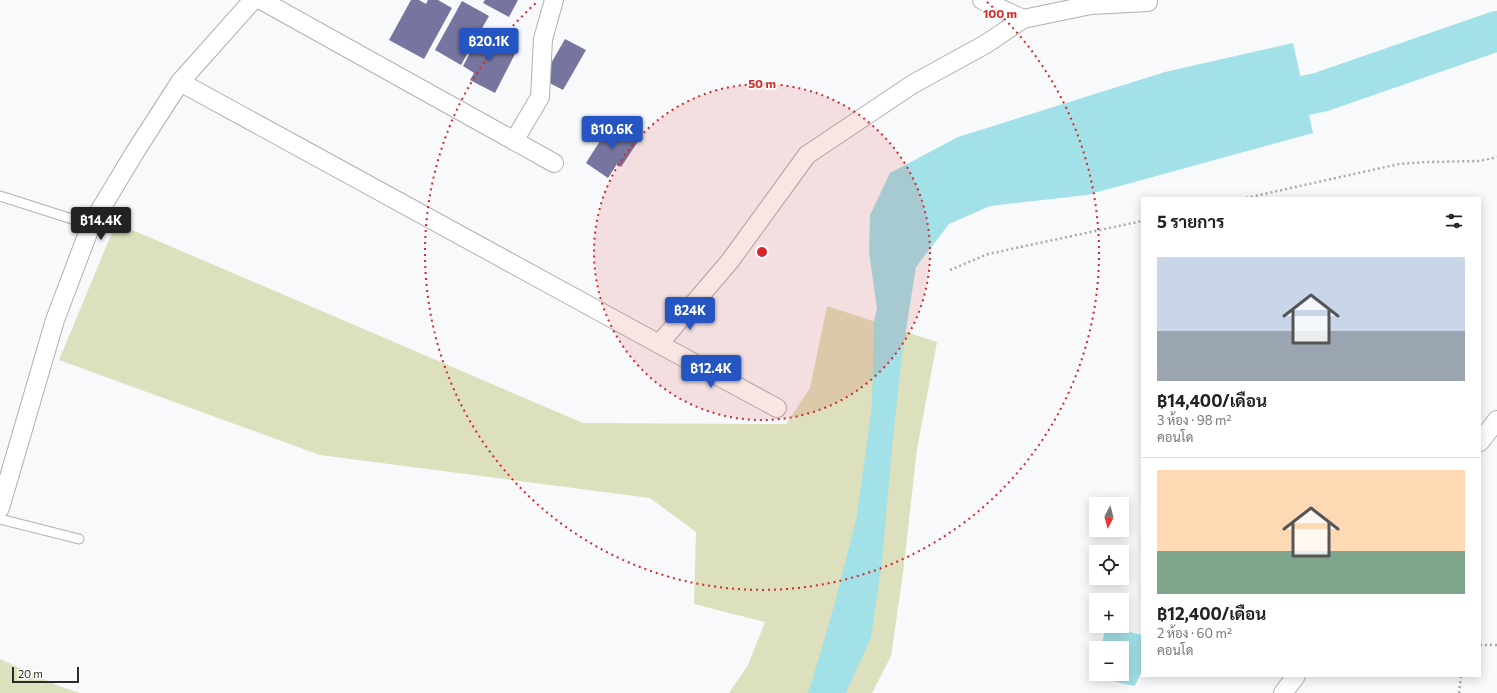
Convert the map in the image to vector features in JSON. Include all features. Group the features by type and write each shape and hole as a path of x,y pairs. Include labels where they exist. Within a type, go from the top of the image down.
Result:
{"street":[{"path":"0,508 4,477 55,320 91,225 135,152 180,82 254,0"},
{"path":"261,0 554,163"},
{"path":"514,141 540,97 543,39 554,0"},
{"path":"982,0 1023,19"},
{"path":"659,344 730,261 808,155 913,84 986,44 1023,19 1092,5 1148,2 1148,0"},
{"path":"180,82 777,408"},
{"path":"1481,441 1497,420"},
{"path":"1283,693 1295,677"}],"lane":[{"path":"0,196 91,225"},
{"path":"0,519 79,539"}],"path":[{"path":"1250,197 1399,164 1480,161 1497,157"},
{"path":"950,270 988,254 1141,221"},
{"path":"1481,645 1497,645"},
{"path":"1459,693 1461,677"}],"green space":[{"path":"116,223 583,423 786,424 810,388 827,306 937,342 917,449 903,573 891,656 872,693 729,693 748,665 765,622 694,604 696,532 650,498 320,455 59,360"},
{"path":"0,659 59,686 80,693 0,693"}],"water":[{"path":"1293,43 1313,133 1087,195 990,206 949,224 916,267 902,355 882,561 871,637 846,693 807,693 810,688 834,606 857,516 872,405 874,321 877,309 869,252 870,215 890,173 958,137 1165,72"},
{"path":"1129,632 1141,635 1141,672 1135,686 1112,681 1129,681 1129,641 1103,641 1104,633 1129,633"}],"building":[{"path":"411,0 419,0 426,4 428,0 438,0 452,8 424,59 389,40"},
{"path":"485,0 518,0 509,17 483,3"},
{"path":"462,1 489,16 461,65 435,50"},
{"path":"481,32 517,50 495,93 470,80 474,73 463,66"},
{"path":"565,39 586,50 563,90 542,79"},
{"path":"612,122 639,140 621,167 617,164 608,178 586,163"}],"waterway":[{"path":"1251,107 1321,92 1497,31"}]}
